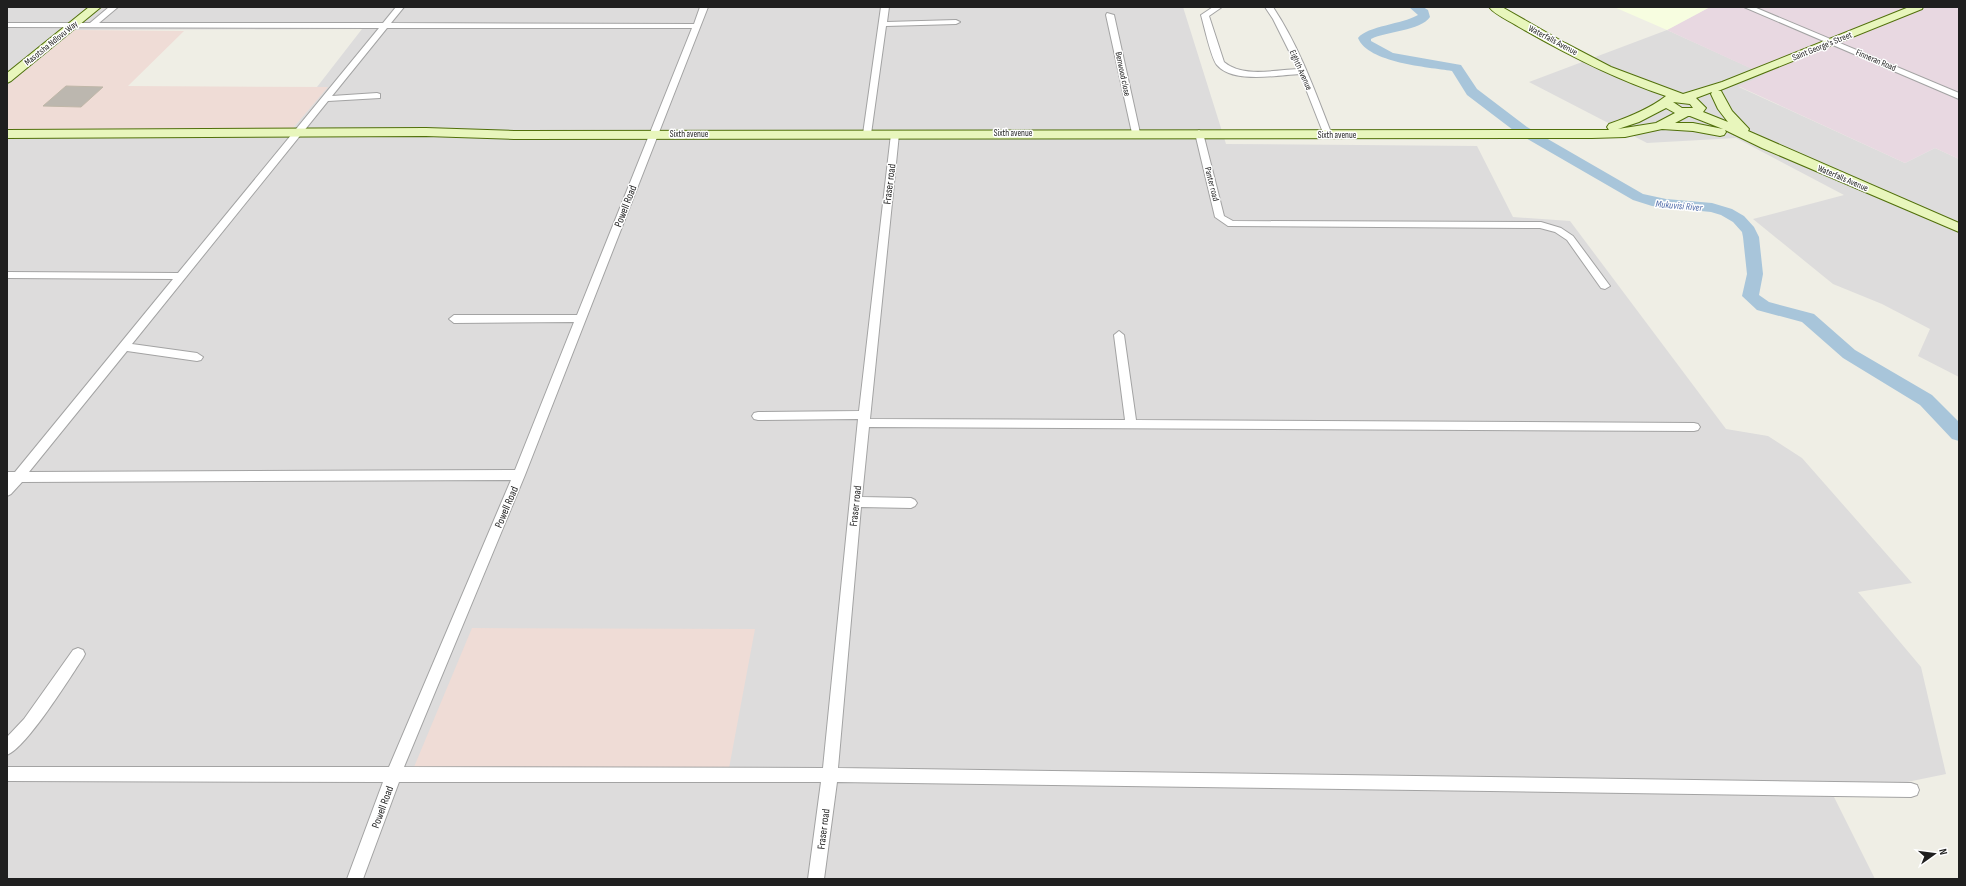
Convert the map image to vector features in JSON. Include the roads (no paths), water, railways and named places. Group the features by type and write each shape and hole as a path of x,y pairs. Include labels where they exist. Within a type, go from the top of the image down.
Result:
{"street":[{"name":"Masotsha Ndlovu Way","path":"7,79 96,7"},
{"path":"93,24 114,7"},
{"path":"7,492 13,477 124,347 325,99 387,25 400,7"},
{"name":"Powell Road","path":"355,879 394,776 519,475 704,7"},
{"path":"867,134 885,7"},
{"path":"1218,7 1207,13 1205,15 1205,19 1220,63 1227,69 1236,73 1254,74 1303,72"},
{"name":"Eighth Avenue","path":"1269,7 1277,19 1303,72 1328,135"},
{"name":"Waterfalls Avenue","path":"1494,7 1560,45 1674,100"},
{"name":"Finneran Road","path":"1748,7 1959,96"},
{"name":"Saint George's Street","path":"1592,134 1635,119 1674,100 1726,84 1918,7"},
{"name":"Benwood close","path":"1110,15 1136,133"},
{"path":"883,24 956,22"},
{"path":"7,25 697,26"},
{"name":"Saint George's Street","path":"1660,126 1694,110 1717,94 1726,84"},
{"path":"1717,94 1722,107 1732,120 1766,145"},
{"path":"325,99 377,96"},
{"path":"1674,100 1694,101 1694,110 1672,108 1674,100"},
{"name":"Waterfalls Avenue","path":"1694,110 1766,145 1959,228"},
{"path":"1660,126 1706,129 1766,145"},
{"name":"Sixth avenue","path":"295,136 468,138 514,134 1592,134 1625,133 1660,126"},
{"name":"Panter road","path":"1199,133 1220,217 1226,222 1236,225 1541,225 1558,230 1570,238 1605,286"},
{"path":"7,134 295,136"},
{"name":"Fraser road","path":"816,879 830,775 855,502 895,134"},
{"path":"7,142 295,136"},
{"path":"7,275 182,276"},
{"path":"454,319 581,318"},
{"path":"1118,336 1131,424"},
{"path":"124,347 197,356"},
{"path":"758,416 1131,424 1694,427"},
{"path":"13,477 519,475"},
{"path":"855,502 911,503"},
{"path":"7,748 29,724 78,654"},
{"path":"7,774 394,776 830,775 1912,790"}],"waterway":[{"name":"Mukuvisi River","path":"1415,7 1424,13 1424,17 1402,27 1372,34 1364,38 1366,43 1389,56 1456,68 1472,92 1522,130 1638,197 1652,202 1712,208 1726,212 1739,219 1749,230 1751,237 1755,279 1750,296 1763,306 1808,318 1849,354 1926,400 1959,434"}]}
